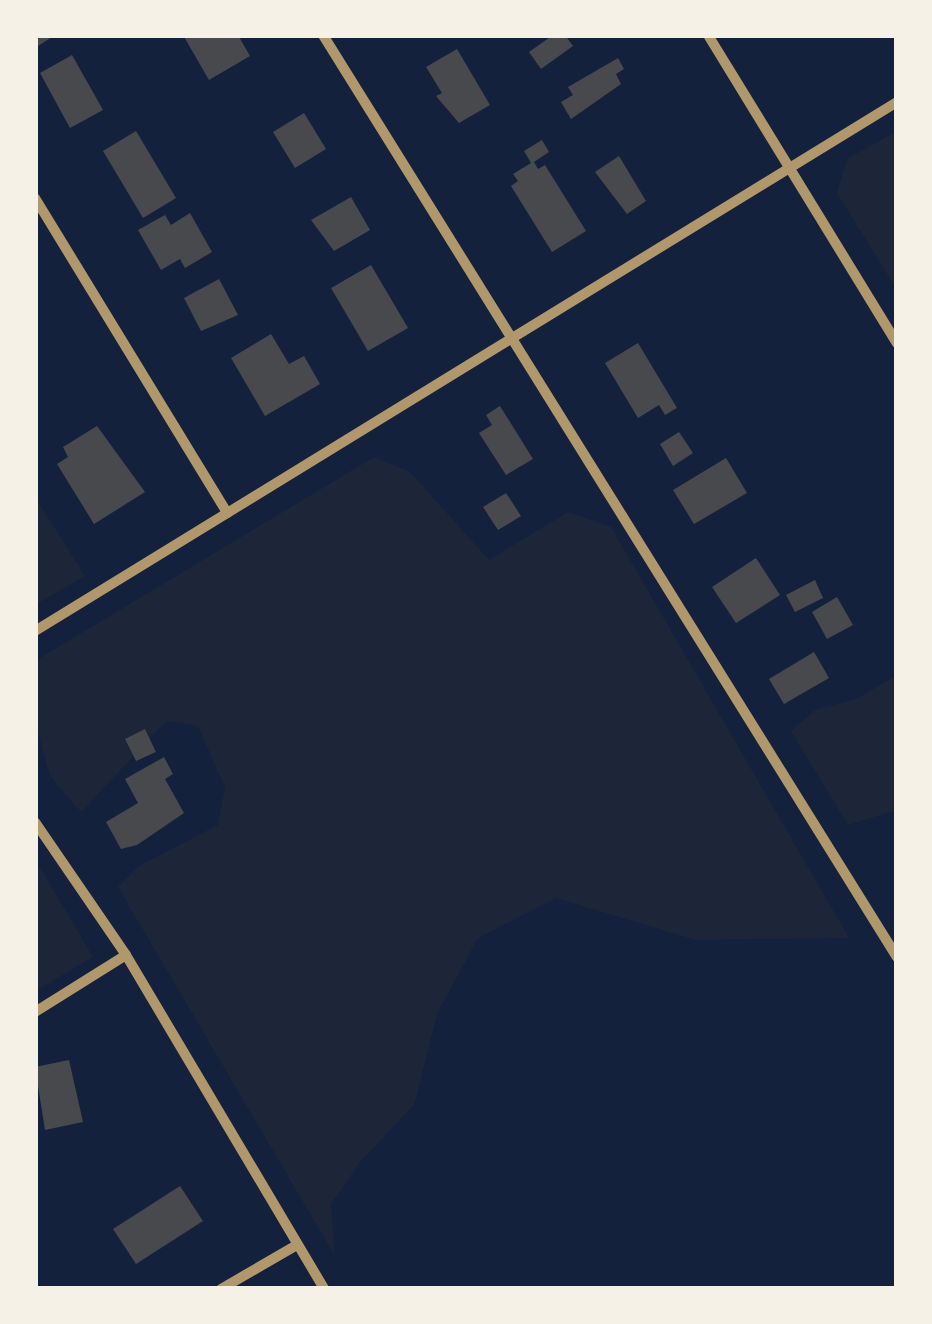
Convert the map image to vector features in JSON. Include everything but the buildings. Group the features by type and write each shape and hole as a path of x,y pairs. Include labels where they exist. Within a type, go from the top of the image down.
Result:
{"street":[{"path":"323,35 515,336 897,957"},
{"path":"708,35 897,343"},
{"path":"35,631 897,102"},
{"path":"35,198 227,512"},
{"path":"35,822 126,955 324,1289"},
{"path":"35,1012 126,955"},
{"path":"221,1289 296,1245"}],"shaded area":[{"path":"897,131 897,290 837,193 847,159"},
{"path":"374,457 410,472 489,560 568,512 611,527 849,938 696,940 556,898 478,938 437,1014 414,1105 360,1162 331,1204 335,1256 118,887 139,866 218,825 225,787 198,726 166,721 81,812 50,776 35,721 35,661"},
{"path":"35,497 85,576 35,605"},
{"path":"897,675 897,810 848,825 791,731 815,710 856,699"},
{"path":"35,859 93,957 35,991"}]}
